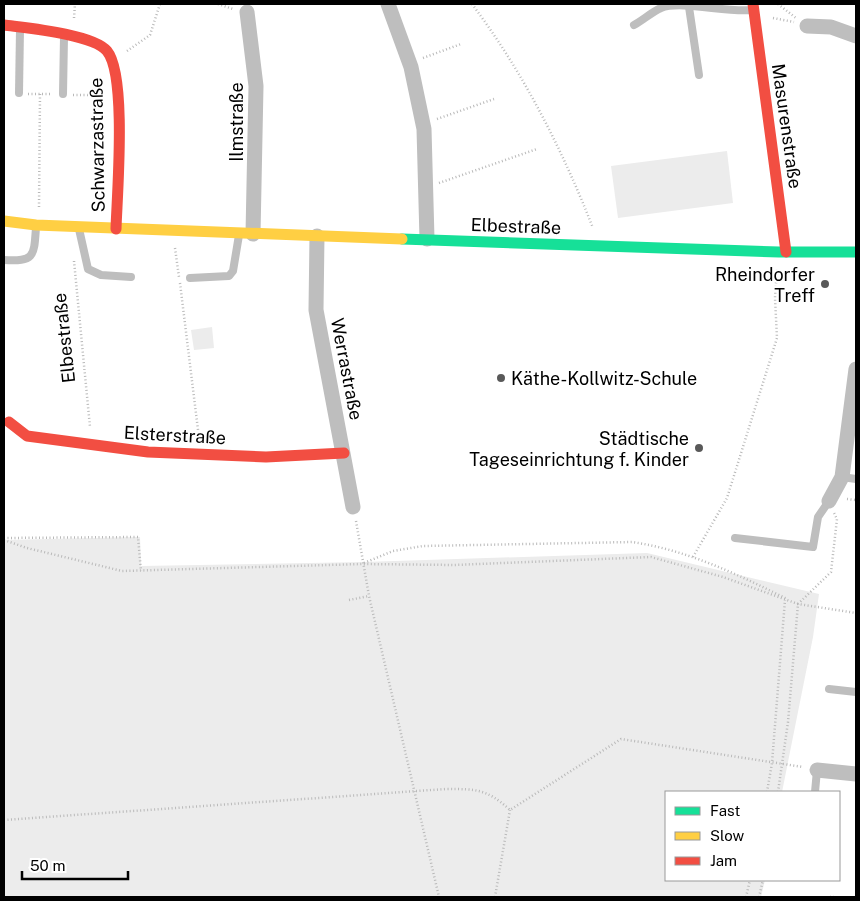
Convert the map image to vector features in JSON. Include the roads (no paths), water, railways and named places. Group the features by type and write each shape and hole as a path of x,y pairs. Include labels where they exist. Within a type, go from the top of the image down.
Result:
{"street":[{"path":"388,4 409,63 423,124 427,239"},
{"name":"Masurenstraße","path":"753,7 782,252"},
{"name":"Ilmstraße","path":"246,234 256,86 247,12"},
{"name":"Schwarzastraße","path":"4,26 64,35 106,50 112,61 117,96 116,229"},
{"path":"807,26 831,27 856,36"},
{"name":"Elbestraße","path":"4,221 37,225 173,232 782,252 856,252"},
{"name":"Werrastraße","path":"317,236 316,310 353,507"},
{"path":"829,500 849,478 856,369"},
{"name":"Elsterstraße","path":"9,422 27,436 148,452 266,457 344,453"},
{"path":"817,770 856,774"}],"lane":[{"path":"634,25 661,8 680,5 732,11 753,7"},
{"path":"689,7 698,74"},
{"path":"19,93 20,27"},
{"path":"63,94 64,35"},
{"path":"4,260 24,261 31,257 35,249 37,225"},
{"path":"78,227 88,269 101,275 131,276"},
{"path":"190,278 229,276 233,271 246,234"},
{"path":"736,538 814,548 818,517 829,500"},
{"path":"829,689 856,692"},
{"path":"814,791 817,770"}],"place":[{"name":"Rheindorfer Treff","path":"825,284"},
{"name":"Käthe-Kollwitz-Schule","path":"501,378"},
{"name":"Städtische Tageseinrichtung f. Kinder","path":"699,448"}]}
